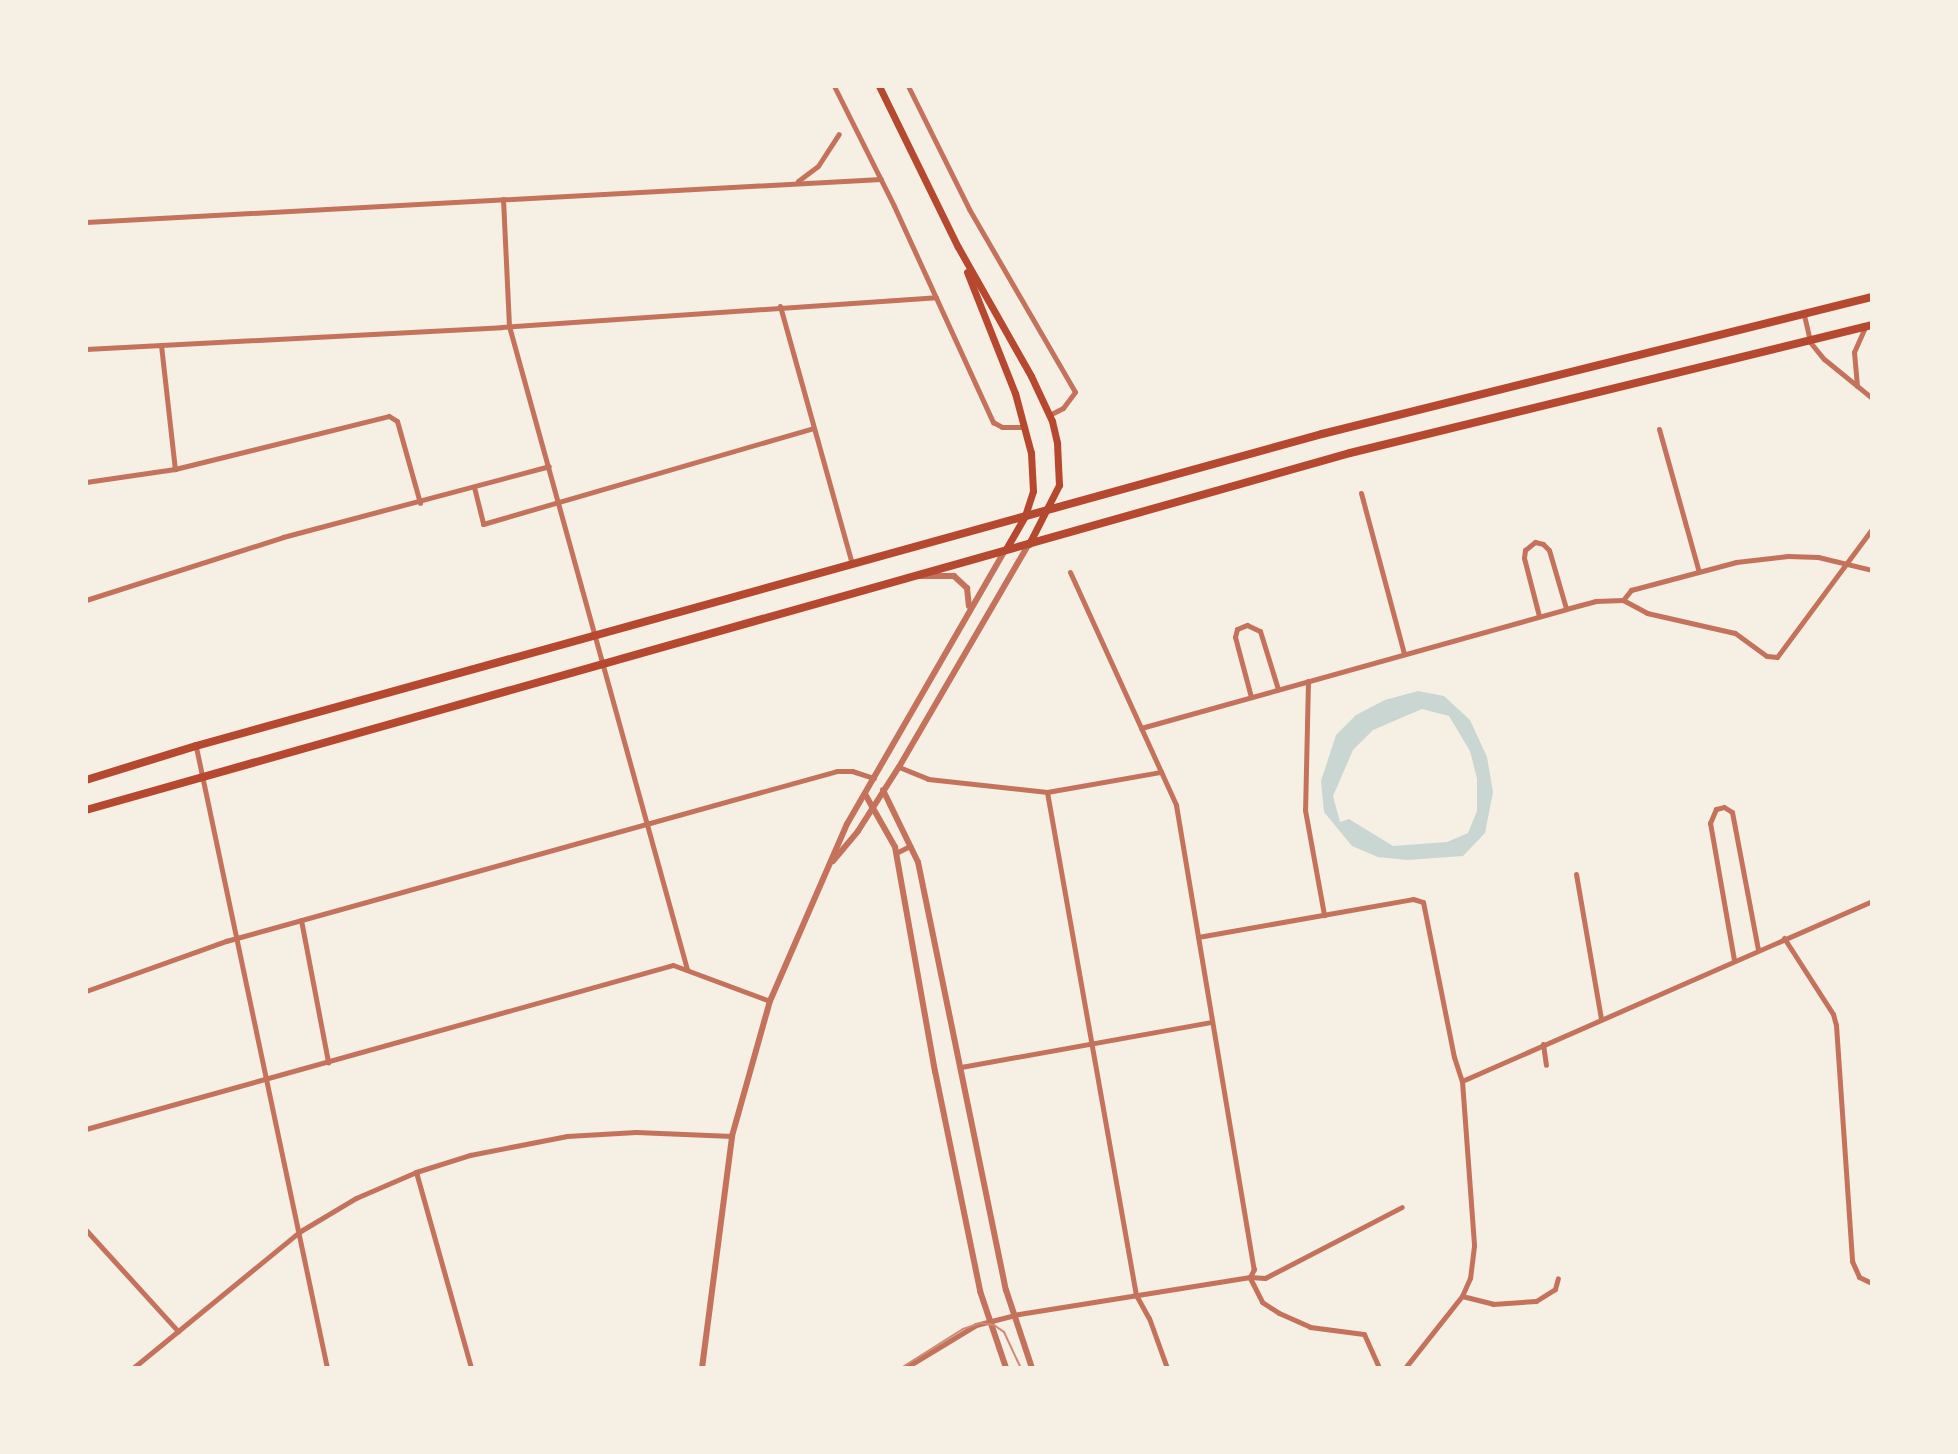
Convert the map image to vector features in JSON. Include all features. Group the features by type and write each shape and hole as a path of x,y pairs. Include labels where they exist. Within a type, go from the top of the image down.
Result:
{"main road":[{"path":"879,86 958,247 1049,415 1057,443 1059,485 1029,544"},
{"path":"958,247 1025,427 1033,482 1025,516 1005,550"},
{"path":"86,780 196,746 1322,434 1872,297"},
{"path":"86,810 1350,453 1868,326"}],"street":[{"path":"834,86 881,179 993,422 1002,427 1025,427"},
{"path":"908,86 980,230 1075,392 1063,408 1049,415"},
{"path":"797,182 818,166 839,134"},
{"path":"86,222 881,179"},
{"path":"503,199 509,326 687,969"},
{"path":"86,349 509,326 936,297"},
{"path":"780,306 852,565"},
{"path":"1804,315 1810,342 1834,369 1872,398"},
{"path":"1857,387 1854,352 1868,326"},
{"path":"161,345 175,469"},
{"path":"86,482 175,469 394,417 420,503"},
{"path":"474,487 483,524 813,428"},
{"path":"1659,429 1699,572"},
{"path":"86,600 283,537 420,503 549,466"},
{"path":"1361,493 1404,653"},
{"path":"1141,728 1596,601 1623,600 1647,613 1735,633 1767,656 1777,657 1872,529"},
{"path":"1539,616 1524,558 1525,550 1535,542 1549,550 1566,609"},
{"path":"829,866 858,831 899,767 1029,544"},
{"path":"702,1368 732,1136 766,1000 865,794 1005,550"},
{"path":"1623,600 1631,590 1736,562 1788,556 1847,563 1872,570"},
{"path":"1070,572 1176,805 1254,1269 1250,1277"},
{"path":"910,575 954,576 967,588 969,610"},
{"path":"1251,697 1235,637 1237,629 1247,625 1260,631 1278,689"},
{"path":"949,645 965,655"},
{"path":"1308,681 1305,810 1324,915"},
{"path":"196,746 327,1368"},
{"path":"899,767 928,779 1047,792 1161,772"},
{"path":"86,991 238,938 837,771 852,771 874,778"},
{"path":"883,790 918,862 1006,1290 1032,1368"},
{"path":"1047,792 1136,1295 1149,1318 1167,1368"},
{"path":"865,794 896,853 935,1071 989,1322 1006,1368"},
{"path":"1734,960 1710,823 1716,809 1724,807 1732,812 1758,950"},
{"path":"896,853 910,846"},
{"path":"1576,874 1601,1019"},
{"path":"1198,937 1413,899 1423,902 1454,1057 1462,1081 1474,1246 1470,1278 1462,1296 1405,1368"},
{"path":"1462,1081 1872,901"},
{"path":"301,920 328,1062"},
{"path":"1784,938 1833,1014 1836,1025 1852,1261 1859,1277 1872,1283"},
{"path":"86,1129 673,965 766,1000"},
{"path":"961,1067 1212,1022"},
{"path":"1543,1044 1546,1065"},
{"path":"133,1368 299,1232 356,1198 416,1172 470,1155 567,1136 636,1132 732,1136"},
{"path":"416,1172 471,1368"},
{"path":"905,1368 976,1325 1014,1315 1250,1277 1265,1278 1402,1207"},
{"path":"86,1230 178,1331"},
{"path":"1250,1277 1262,1302 1279,1313 1310,1327 1364,1334 1379,1368"},
{"path":"1462,1296 1493,1304 1536,1301 1555,1289 1558,1278"}],"shaded area":[{"path":"1418,691 1444,696 1470,720 1487,757 1493,792 1485,833 1463,856 1407,860 1378,857 1352,846 1324,812 1321,781 1336,735 1356,715 1385,700","holes":["1422,709 1449,716 1470,751 1477,779 1477,811 1468,833 1447,842 1393,846 1349,819 1340,822 1333,796 1353,750 1373,730"]}],"tram line":[{"path":"901,1368 963,1329 980,1323 994,1325 1004,1332 1021,1368"}]}
